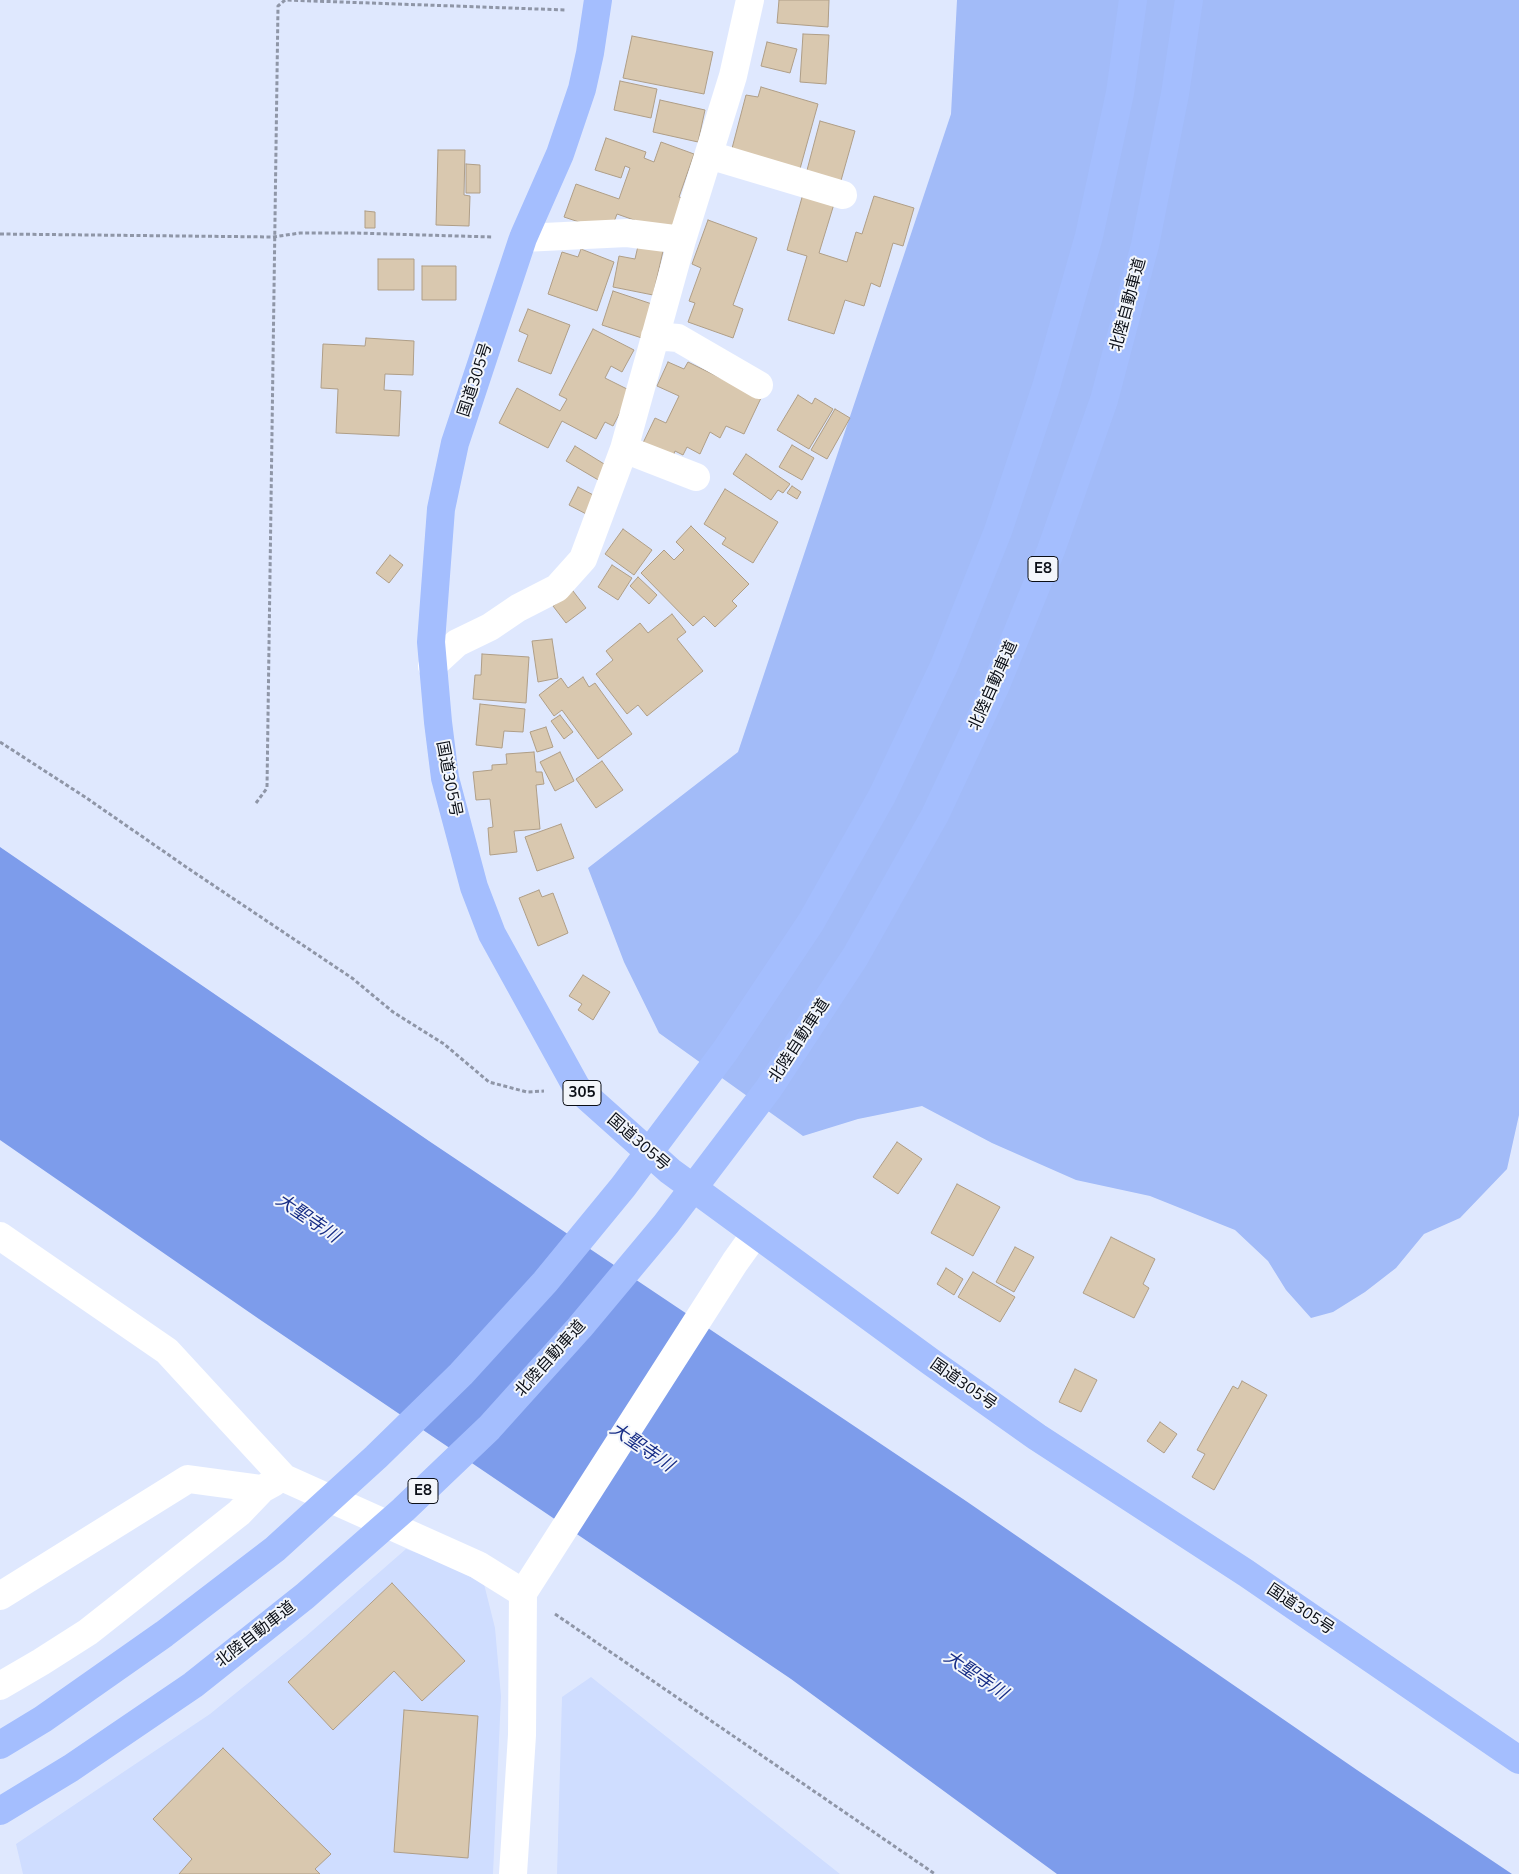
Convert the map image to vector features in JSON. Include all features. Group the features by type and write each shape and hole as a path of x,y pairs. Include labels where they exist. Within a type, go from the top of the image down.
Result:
{"highway":[{"path":"0,1745 43,1719 156,1639 267,1555 376,1457 461,1374 545,1282 623,1187 725,1051 811,922 882,796 944,666 998,531 1046,387 1089,236 1120,93 1133,0"},
{"name":"北陸自動車道","path":"0,1811 71,1768 193,1685 305,1596 402,1510 489,1428 580,1327 666,1224 769,1088 855,957 935,815 996,685 1051,550 1104,400 1145,244 1175,94 1189,0"},
{"name":"国道305号","path":"597,5 582,89 560,154 523,238 456,442 443,499 431,642 432,666 445,778 474,887 492,934 577,1088 670,1171 1037,1437 1246,1573 1519,1760"}],"street":[{"path":"432,666 457,643 490,627 518,608 557,588 583,559 624,449 682,240 733,76 750,0"},
{"path":"709,154 843,195"},
{"path":"523,238 627,233 682,240"},
{"path":"655,336 678,338 760,386"},
{"path":"624,449 696,477"},
{"path":"513,1874 522,1735 523,1593 735,1262 756,1234"},
{"path":"0,1236 167,1351 273,1483"},
{"path":"0,1596 188,1479 273,1483 478,1565 523,1593"},
{"path":"0,1686 88,1632 239,1513 273,1483"}],"path":[{"path":"256,803 267,788 278,6 285,0 597,5"},
{"path":"0,234 274,237 300,233 328,233 523,238"},
{"path":"0,742 85,797 352,978 393,1012 444,1044 489,1082 526,1092 577,1088"},
{"path":"523,1593 935,1874"}],"shaded area":[{"path":"957,0 1519,0 1519,1115 1507,1169 1460,1218 1424,1234 1396,1268 1365,1292 1333,1312 1311,1318 1286,1290 1268,1261 1235,1230 1150,1196 1076,1180 992,1143 922,1106 858,1119 803,1136 659,1033 624,962 588,868 738,752 951,114"},
{"path":"406,1549 442,1562 484,1584 495,1628 501,1696 493,1874 23,1874 16,1844 210,1714 305,1637"},
{"path":"591,1677 840,1874 557,1874 562,1697"}],"water":[{"name":"大聖寺川","path":"0,847 429,1141 966,1501 1357,1770 1512,1874 1057,1874 791,1679 259,1319 0,1140"}],"building":[{"path":"779,0 829,0 828,27 777,23"},
{"path":"803,34 829,35 826,84 800,82"},
{"path":"632,36 713,52 704,94 623,78"},
{"path":"767,42 797,49 790,73 761,66"},
{"path":"620,81 657,89 651,118 614,110"},
{"path":"761,87 818,104 798,176 730,156 746,95 758,97"},
{"path":"660,100 705,110 698,142 653,132"},
{"path":"820,121 855,131 840,184 806,174"},
{"path":"606,138 646,152 644,158 654,162 661,142 694,154 679,197 686,199 674,234 617,214 612,227 597,228 564,217 576,184 619,199 630,168 625,166 621,178 595,170"},
{"path":"438,150 465,150 464,195 470,196 469,226 436,225"},
{"path":"466,164 480,165 480,193 466,193"},
{"path":"803,194 834,204 819,253 847,262 856,232 862,234 874,196 914,208 903,246 893,243 880,287 871,283 864,306 845,300 834,334 788,320 807,256 787,250"},
{"path":"365,211 375,212 375,228 365,228"},
{"path":"708,220 757,238 733,305 743,309 733,338 688,322 695,303 689,301 701,268 692,264"},
{"path":"638,246 663,251 653,295 613,287 619,256 635,259"},
{"path":"581,249 614,262 597,311 548,294 562,252 578,257"},
{"path":"378,259 414,259 414,290 378,290"},
{"path":"422,266 456,266 456,300 422,300"},
{"path":"613,291 655,305 645,339 602,325"},
{"path":"528,309 570,325 551,374 518,361 528,335 519,331"},
{"path":"593,329 634,350 622,372 611,366 605,378 631,391 613,426 605,422 596,439 562,421 548,448 499,423 517,388 560,411 567,399 559,395"},
{"path":"366,338 414,341 413,375 385,374 384,390 401,391 399,436 336,433 338,389 321,388 323,344 365,346"},
{"path":"668,362 684,369 688,362 761,398 744,434 726,426 720,438 710,432 700,454 687,447 683,455 675,451 672,459 642,445 655,418 666,423 679,396 657,386"},
{"path":"798,395 812,404 815,398 833,409 809,449 777,430"},
{"path":"835,409 850,418 827,459 811,450"},
{"path":"792,445 814,458 802,480 779,467"},
{"path":"575,446 609,467 600,481 566,461"},
{"path":"746,454 790,484 783,493 778,490 771,500 733,474"},
{"path":"792,486 801,492 797,499 787,493"},
{"path":"578,487 599,498 590,516 569,505"},
{"path":"725,489 778,522 753,563 722,544 726,538 704,524"},
{"path":"691,526 749,584 732,601 737,606 715,627 704,616 693,626 641,573 664,550 674,560 684,550 676,542"},
{"path":"623,529 652,550 634,575 605,554"},
{"path":"390,555 403,565 389,583 376,573"},
{"path":"612,565 632,578 618,600 598,587"},
{"path":"638,577 657,595 649,604 630,586"},
{"path":"573,591 586,608 566,623 553,606"},
{"path":"672,614 686,632 677,639 703,671 647,716 638,705 627,714 596,674 613,660 606,651 640,623 648,633"},
{"path":"552,639 558,678 538,682 532,641"},
{"path":"482,654 529,657 526,703 473,699 475,675 481,675"},
{"path":"583,677 589,687 595,683 632,734 598,759 562,710 554,716 539,695 561,678 568,688"},
{"path":"480,704 525,709 523,732 504,731 502,748 476,745"},
{"path":"560,715 573,732 564,739 551,721"},
{"path":"546,727 553,747 537,752 530,732"},
{"path":"534,752 536,772 542,772 544,784 536,785 540,829 514,831 517,852 490,855 488,828 493,827 490,799 476,800 473,772 492,770 492,765 507,764 506,754"},
{"path":"560,752 574,781 555,791 540,762"},
{"path":"602,761 623,790 596,808 576,779"},
{"path":"561,824 574,858 537,871 525,837"},
{"path":"539,890 542,897 553,893 568,933 538,946 519,898"},
{"path":"583,975 610,992 593,1020 578,1010 582,1004 569,996"},
{"path":"897,1142 922,1159 898,1194 873,1177"},
{"path":"957,1184 1000,1207 973,1256 931,1233"},
{"path":"1111,1237 1155,1259 1143,1284 1149,1288 1134,1318 1083,1293"},
{"path":"1015,1247 1034,1257 1014,1292 996,1282"},
{"path":"946,1268 963,1279 954,1295 937,1284"},
{"path":"973,1272 1015,1297 1000,1322 958,1297"},
{"path":"1075,1369 1097,1380 1081,1412 1059,1402"},
{"path":"1242,1381 1267,1395 1214,1490 1192,1477 1205,1454 1197,1450 1233,1386 1238,1389"},
{"path":"1160,1422 1177,1434 1164,1453 1147,1441"},
{"path":"392,1583 465,1661 422,1701 394,1671 333,1730 288,1682"},
{"path":"404,1710 478,1716 468,1858 394,1852"},
{"path":"223,1748 331,1854 315,1869 320,1874 179,1874 192,1859 153,1819"}]}
